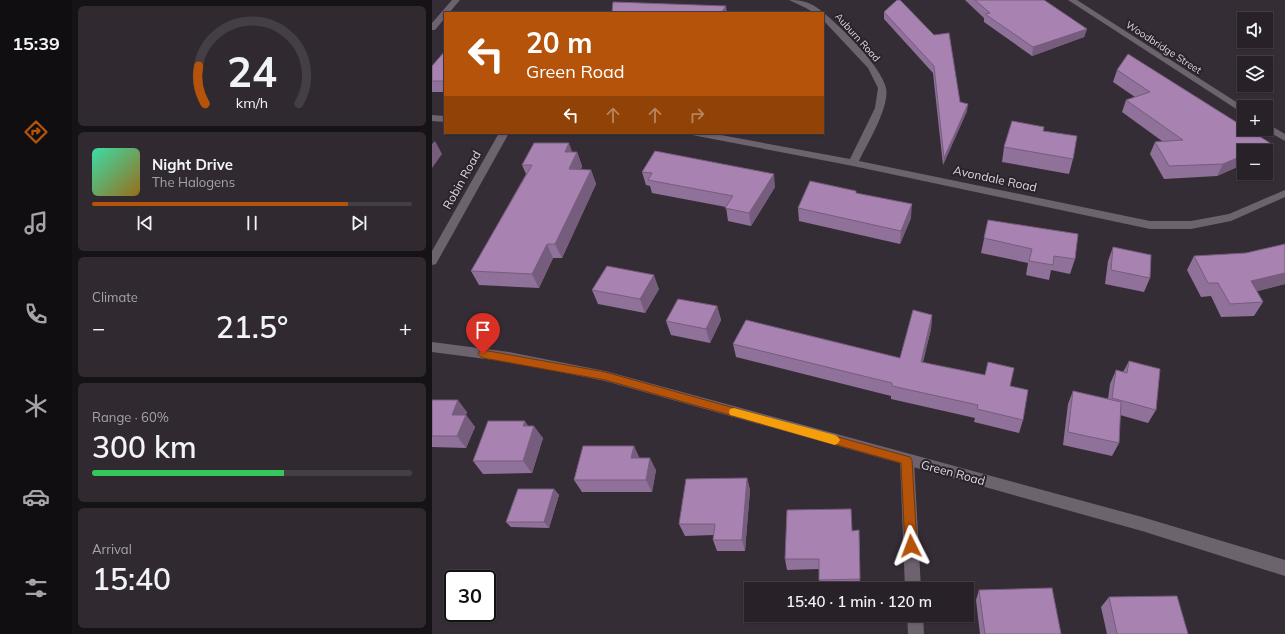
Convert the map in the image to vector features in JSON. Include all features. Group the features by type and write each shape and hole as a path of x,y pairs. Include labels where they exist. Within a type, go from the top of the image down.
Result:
{"street":[{"path":"446,12 456,0"},
{"name":"Auburn Road","path":"793,0 809,6 818,12"},
{"name":"Woodbridge Street","path":"1072,0 1237,106"},
{"path":"432,28 444,14"},
{"name":"Auburn Road","path":"824,16 872,67 882,88 880,108 853,163"},
{"path":"432,118 444,118"},
{"path":"1273,130 1285,138"},
{"name":"Robin Road","path":"432,261 503,134"},
{"name":"Avondale Road","path":"700,134 853,163 1150,225 1191,225 1231,217 1285,193"},
{"name":"Green Road","path":"432,348 509,358 605,376 1142,524 1285,568"},
{"path":"906,460 913,582"},
{"path":"915,622 916,634"}],"building":[{"path":"897,0 900,0 934,35 949,33 960,102 968,104 944,158 934,66 884,12"},
{"path":"975,0 1044,0 1087,29 1033,47 985,14 990,13"},
{"path":"613,2 726,6 722,12 612,12"},
{"path":"444,52 444,81 432,81 432,66"},
{"path":"1128,54 1237,123 1237,136 1259,136 1270,143 1237,144 1237,158 1223,164 1169,166 1155,142 1183,140 1126,100 1150,92 1117,70"},
{"path":"1012,121 1044,127 1043,131 1077,136 1073,159 1004,147"},
{"path":"534,143 569,143 565,152 577,152 569,169 591,170 555,244 547,244 532,274 471,271 532,165 522,165"},
{"path":"655,151 774,174 749,213 725,208 733,196 648,180 652,173 642,172"},
{"path":"810,181 856,191 856,193 912,204 901,231 798,208"},
{"path":"988,220 1078,234 1075,259 1054,256 1053,265 1029,261 1032,249 984,238"},
{"path":"1285,244 1285,273 1251,281 1263,302 1230,304 1218,283 1208,283 1194,256 1246,253"},
{"path":"1113,247 1151,255 1150,278 1111,270"},
{"path":"607,266 654,275 640,299 592,290"},
{"path":"678,299 717,306 706,329 666,321"},
{"path":"913,310 932,315 921,362 985,375 988,362 1014,368 1010,386 1028,390 1023,420 977,409 978,405 892,386 892,383 733,344 746,320 900,358"},
{"path":"1129,361 1160,369 1156,410 1112,398 1116,370 1127,373"},
{"path":"1073,391 1121,402 1119,443 1068,432"},
{"path":"432,400 458,400 452,415 466,415 457,436 432,436"},
{"path":"488,421 525,421 523,426 534,426 523,461 473,461"},
{"path":"583,446 634,446 631,458 650,458 646,480 574,480"},
{"path":"747,478 742,540 713,540 715,524 679,524 686,479"},
{"path":"518,489 554,489 544,522 506,522"},
{"path":"851,509 852,531 859,530 860,579 819,580 819,559 785,559 787,510"},
{"path":"1052,588 1061,634 985,634 979,590"},
{"path":"1177,596 1188,634 1117,634 1109,597"}],"slow traffic":[{"path":"734,412 835,440"}],"route":[{"path":"483,354 605,376 906,460 911,546"}]}
